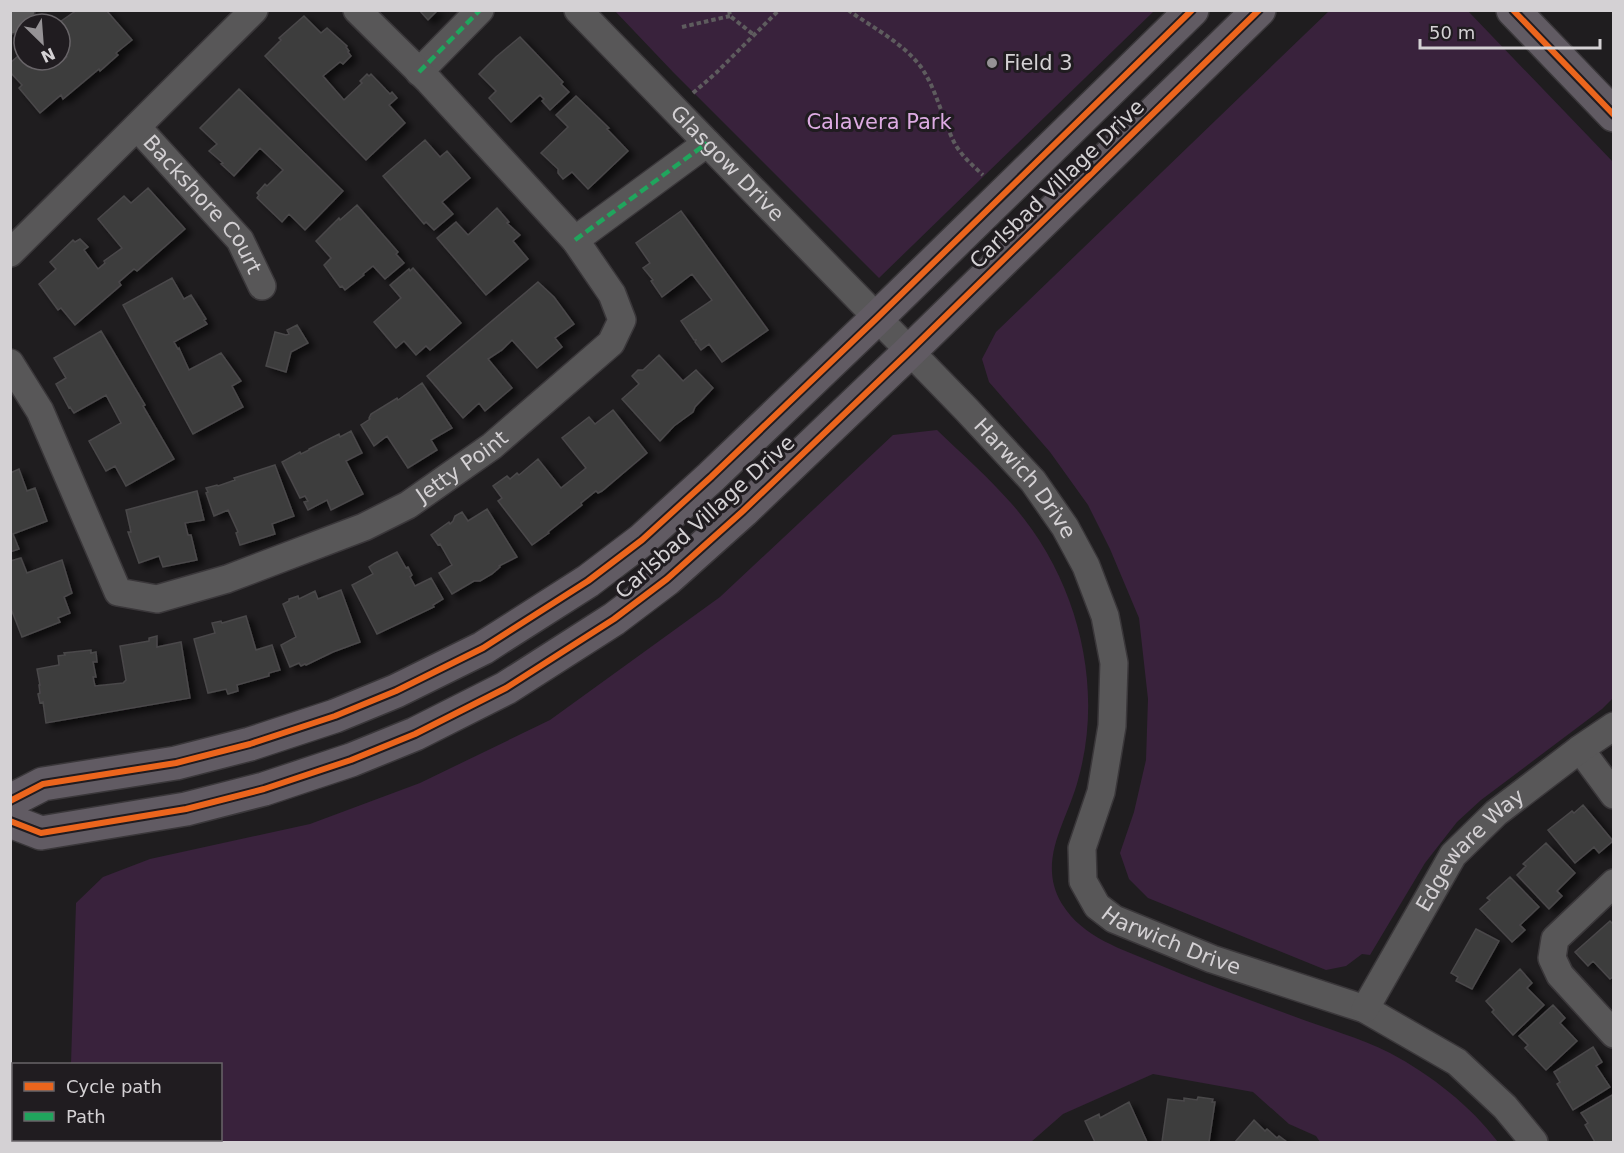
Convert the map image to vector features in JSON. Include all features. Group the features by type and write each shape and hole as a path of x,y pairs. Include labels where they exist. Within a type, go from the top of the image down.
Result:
{"main road":[{"name":"Carlsbad Village Drive","path":"10,801 43,784 176,763 250,744 335,716 396,692 483,648 588,581 642,540 878,318 1192,10"},
{"name":"Carlsbad Village Drive","path":"10,821 41,833 186,809 264,789 415,734 506,688 614,619 668,579 743,511 1259,10"},
{"path":"1513,10 1614,115"}],"street":[{"path":"10,20 21,10"},
{"path":"10,253 254,10"},
{"name":"Jetty Point","path":"10,363 40,411 118,592 157,599 227,579 364,527 408,505 492,446 611,343 622,320 612,294 575,240 420,72 357,10"},
{"path":"420,72 480,10"},
{"name":"Glasgow Drive","path":"578,10 909,352"},
{"name":"Backshore Court","path":"137,127 240,240 262,286"},
{"path":"575,240 707,143"},
{"name":"Harwich Drive","path":"909,352 966,409 1033,482 1065,527 1086,566 1105,616 1114,663 1112,726 1101,792 1082,848 1083,881 1097,906 1114,919 1212,959 1365,1009 1457,1062 1505,1107 1534,1143"},
{"name":"Edgeware Way","path":"1365,1009 1453,855 1496,813 1614,726"},
{"path":"1580,749 1614,795"},
{"path":"1614,883 1555,939 1552,958 1560,975 1614,1034"}],"path":[{"path":"729,10 730,16 754,35"},
{"path":"692,94 779,10"},
{"path":"848,10 906,49 922,69 937,96 955,143 966,159 986,177"},
{"path":"682,27 730,16"}],"green space":[{"name":"Calavera Park","path":"615,11 1154,11 879,278"},
{"path":"1329,11 1468,11 1613,162 1614,697 1602,709 1481,800 1457,822 1425,863 1370,955 1362,954 1346,966 1326,970 1148,898 1129,879 1120,853 1134,812 1146,760 1148,699 1139,618 1110,549 1088,505 1050,452 989,382 982,359 996,332"},
{"path":"937,430 1002,493 1034,532 1053,564 1068,598 1079,634 1086,670 1088,707 1086,744 1078,780 1061,826 1053,857 1052,872 1055,888 1062,904 1071,916 1092,934 1117,947 1390,1053 1449,1092 1487,1128 1498,1142 1320,1142 1316,1136 1289,1124 1253,1092 1153,1074 1063,1114 1031,1142 60,1142 222,1141 222,1063 71,1063 76,903 103,877 150,859 310,824 420,783 550,720 720,597 893,435"}],"building":[{"path":"77,10 106,10 132,40 100,71 99,69 63,99 61,95 40,113 19,88 22,85 10,72 10,63 12,61 12,72 72,72 72,14"},
{"path":"419,10 438,10 428,20"},
{"path":"304,16 321,33 327,28 347,46 351,56 343,64 340,62 323,76 344,100 362,83 360,81 367,74 369,76 371,74 390,94 392,92 397,98 389,105 405,123 366,160 265,56 281,40 279,38"},
{"path":"520,37 563,82 561,84 569,92 550,110 540,95 511,122 489,98 496,91 479,74"},
{"path":"239,89 343,191 305,230 289,214 282,222 257,198 259,195 257,193 265,184 267,186 283,170 260,148 234,176 209,151 217,144 200,128"},
{"path":"576,96 609,128 607,129 628,151 588,189 572,172 563,179 558,169 541,153 568,127 556,115"},
{"path":"425,140 440,157 447,151 470,178 442,202 453,214 434,230 426,222 424,224 383,176"},
{"path":"148,188 185,229 137,271 134,269 119,282 121,285 75,325 61,308 58,310 39,284 56,269 50,262 73,240 75,242 80,239 88,247 84,250 98,269 105,263 104,261 122,248 98,219 124,196 131,203"},
{"path":"357,205 398,252 396,254 404,263 385,279 373,266 345,290 342,286 340,287 324,265 331,258 316,241 339,218 340,220"},
{"path":"497,208 509,222 507,223 520,235 513,241 528,259 486,295 437,238 456,222 468,235"},
{"path":"681,211 768,330 722,362 709,344 701,350 681,321 712,300 692,274 662,297 643,268 650,263 636,243"},
{"path":"413,268 461,323 430,350 426,346 416,355 404,341 396,348 374,322 401,298 390,285"},
{"path":"172,278 184,299 191,295 207,324 174,342 189,370 221,353 241,381 232,386 243,407 193,434 123,305"},
{"path":"538,282 554,297 574,324 555,338 562,347 537,368 512,340 488,359 512,388 485,411 479,403 463,418 427,376"},
{"path":"297,325 308,343 291,352 286,372 266,366 275,332 286,335 289,334 287,330"},
{"path":"101,331 174,459 126,486 115,466 106,471 89,441 121,423 106,395 74,413 56,384 66,378 54,358"},
{"path":"659,355 683,381 696,370 713,388 693,412 674,426 660,441 622,399 639,384 632,376 638,370 643,370"},
{"path":"422,383 452,428 431,440 437,450 408,468 387,436 374,446 361,425 370,419 371,414 397,398 398,400"},
{"path":"613,410 647,453 602,491 598,493 596,491 581,503 582,505 532,545 498,501 502,498 493,486 507,476 510,479 517,473 519,475 538,459 561,488 586,468 562,438 589,417 595,424"},
{"path":"351,431 362,453 346,461 363,494 331,510 327,500 308,510 304,502 308,501 305,496 300,498 282,462 339,434 340,437"},
{"path":"275,465 294,516 272,524 275,534 240,545 236,533 238,532 228,510 214,516 206,488 218,486 235,480 234,478"},
{"path":"19,469 27,491 35,488 47,521 13,534 19,549 10,552 10,473"},
{"path":"197,491 204,520 185,523 188,535 191,535 197,560 163,567 159,556 139,563 128,532 131,532 126,510"},
{"path":"487,509 517,557 499,566 492,574 480,581 474,581 452,594 439,573 452,565 440,544 438,545 431,535 449,522 450,524 455,516 462,512 468,521"},
{"path":"397,552 406,568 408,567 415,586 431,578 443,599 433,605 434,607 377,634 352,585 373,574 369,567"},
{"path":"21,558 27,573 62,560 72,593 64,597 70,613 58,618 60,622 22,637 10,606 10,561"},
{"path":"341,590 360,642 306,665 301,666 299,663 290,667 281,645 296,637 283,604 289,599 298,596 299,599 315,591 318,599"},
{"path":"246,616 256,650 272,645 280,670 269,673 269,676 237,685 238,691 228,694 226,689 208,693 194,639 215,633 212,623 221,621 222,623"},
{"path":"157,636 157,647 181,642 190,698 46,723 43,702 40,703 38,694 40,685 37,669 59,665 58,656 65,655 64,653 91,650 91,653 96,652 97,662 93,662 95,686 123,683 126,680 120,646 149,641 149,638"},
{"path":"1583,805 1613,841 1599,853 1594,847 1575,863 1548,830"},
{"path":"1546,843 1575,873 1557,891 1562,896 1549,909 1517,875 1526,866 1523,864"},
{"path":"1510,877 1539,907 1520,925 1525,930 1512,942 1480,909 1490,900 1487,898"},
{"path":"1610,921 1614,925 1614,976 1610,979 1593,961 1588,966 1575,952"},
{"path":"1476,929 1499,941 1472,989 1456,981 1458,977 1451,973"},
{"path":"1520,969 1532,983 1527,988 1544,1005 1513,1035 1492,1012 1494,1010 1486,1001"},
{"path":"1553,1005 1565,1018 1560,1023 1577,1041 1546,1070 1525,1048 1528,1045 1519,1036"},
{"path":"1593,1047 1602,1062 1596,1066 1610,1087 1573,1110 1557,1084 1560,1082 1554,1072"},
{"path":"1614,1094 1614,1142 1595,1142 1585,1125 1588,1123 1581,1113"},
{"path":"1198,1097 1213,1099 1212,1102 1215,1102 1209,1142 1162,1142 1168,1099 1184,1101 1184,1098 1197,1100"},
{"path":"1129,1102 1147,1142 1095,1142 1085,1121 1099,1114 1100,1118"},
{"path":"1254,1120 1265,1131 1267,1129 1277,1138 1279,1136 1287,1142 1235,1142"}],"marked path":[{"path":"419,72 480,10"},
{"path":"575,240 707,143"}],"cycle path":[{"path":"10,801 43,784 176,763 250,744 335,716 396,691 483,648 588,581 642,540 711,477 1192,10"},
{"path":"10,821 41,833 186,809 264,789 351,760 415,734 506,688 614,619 667,579 743,511 1259,10"},
{"path":"1513,10 1614,115"}],"place":[{"name":"Field 3","path":"992,63"}]}
